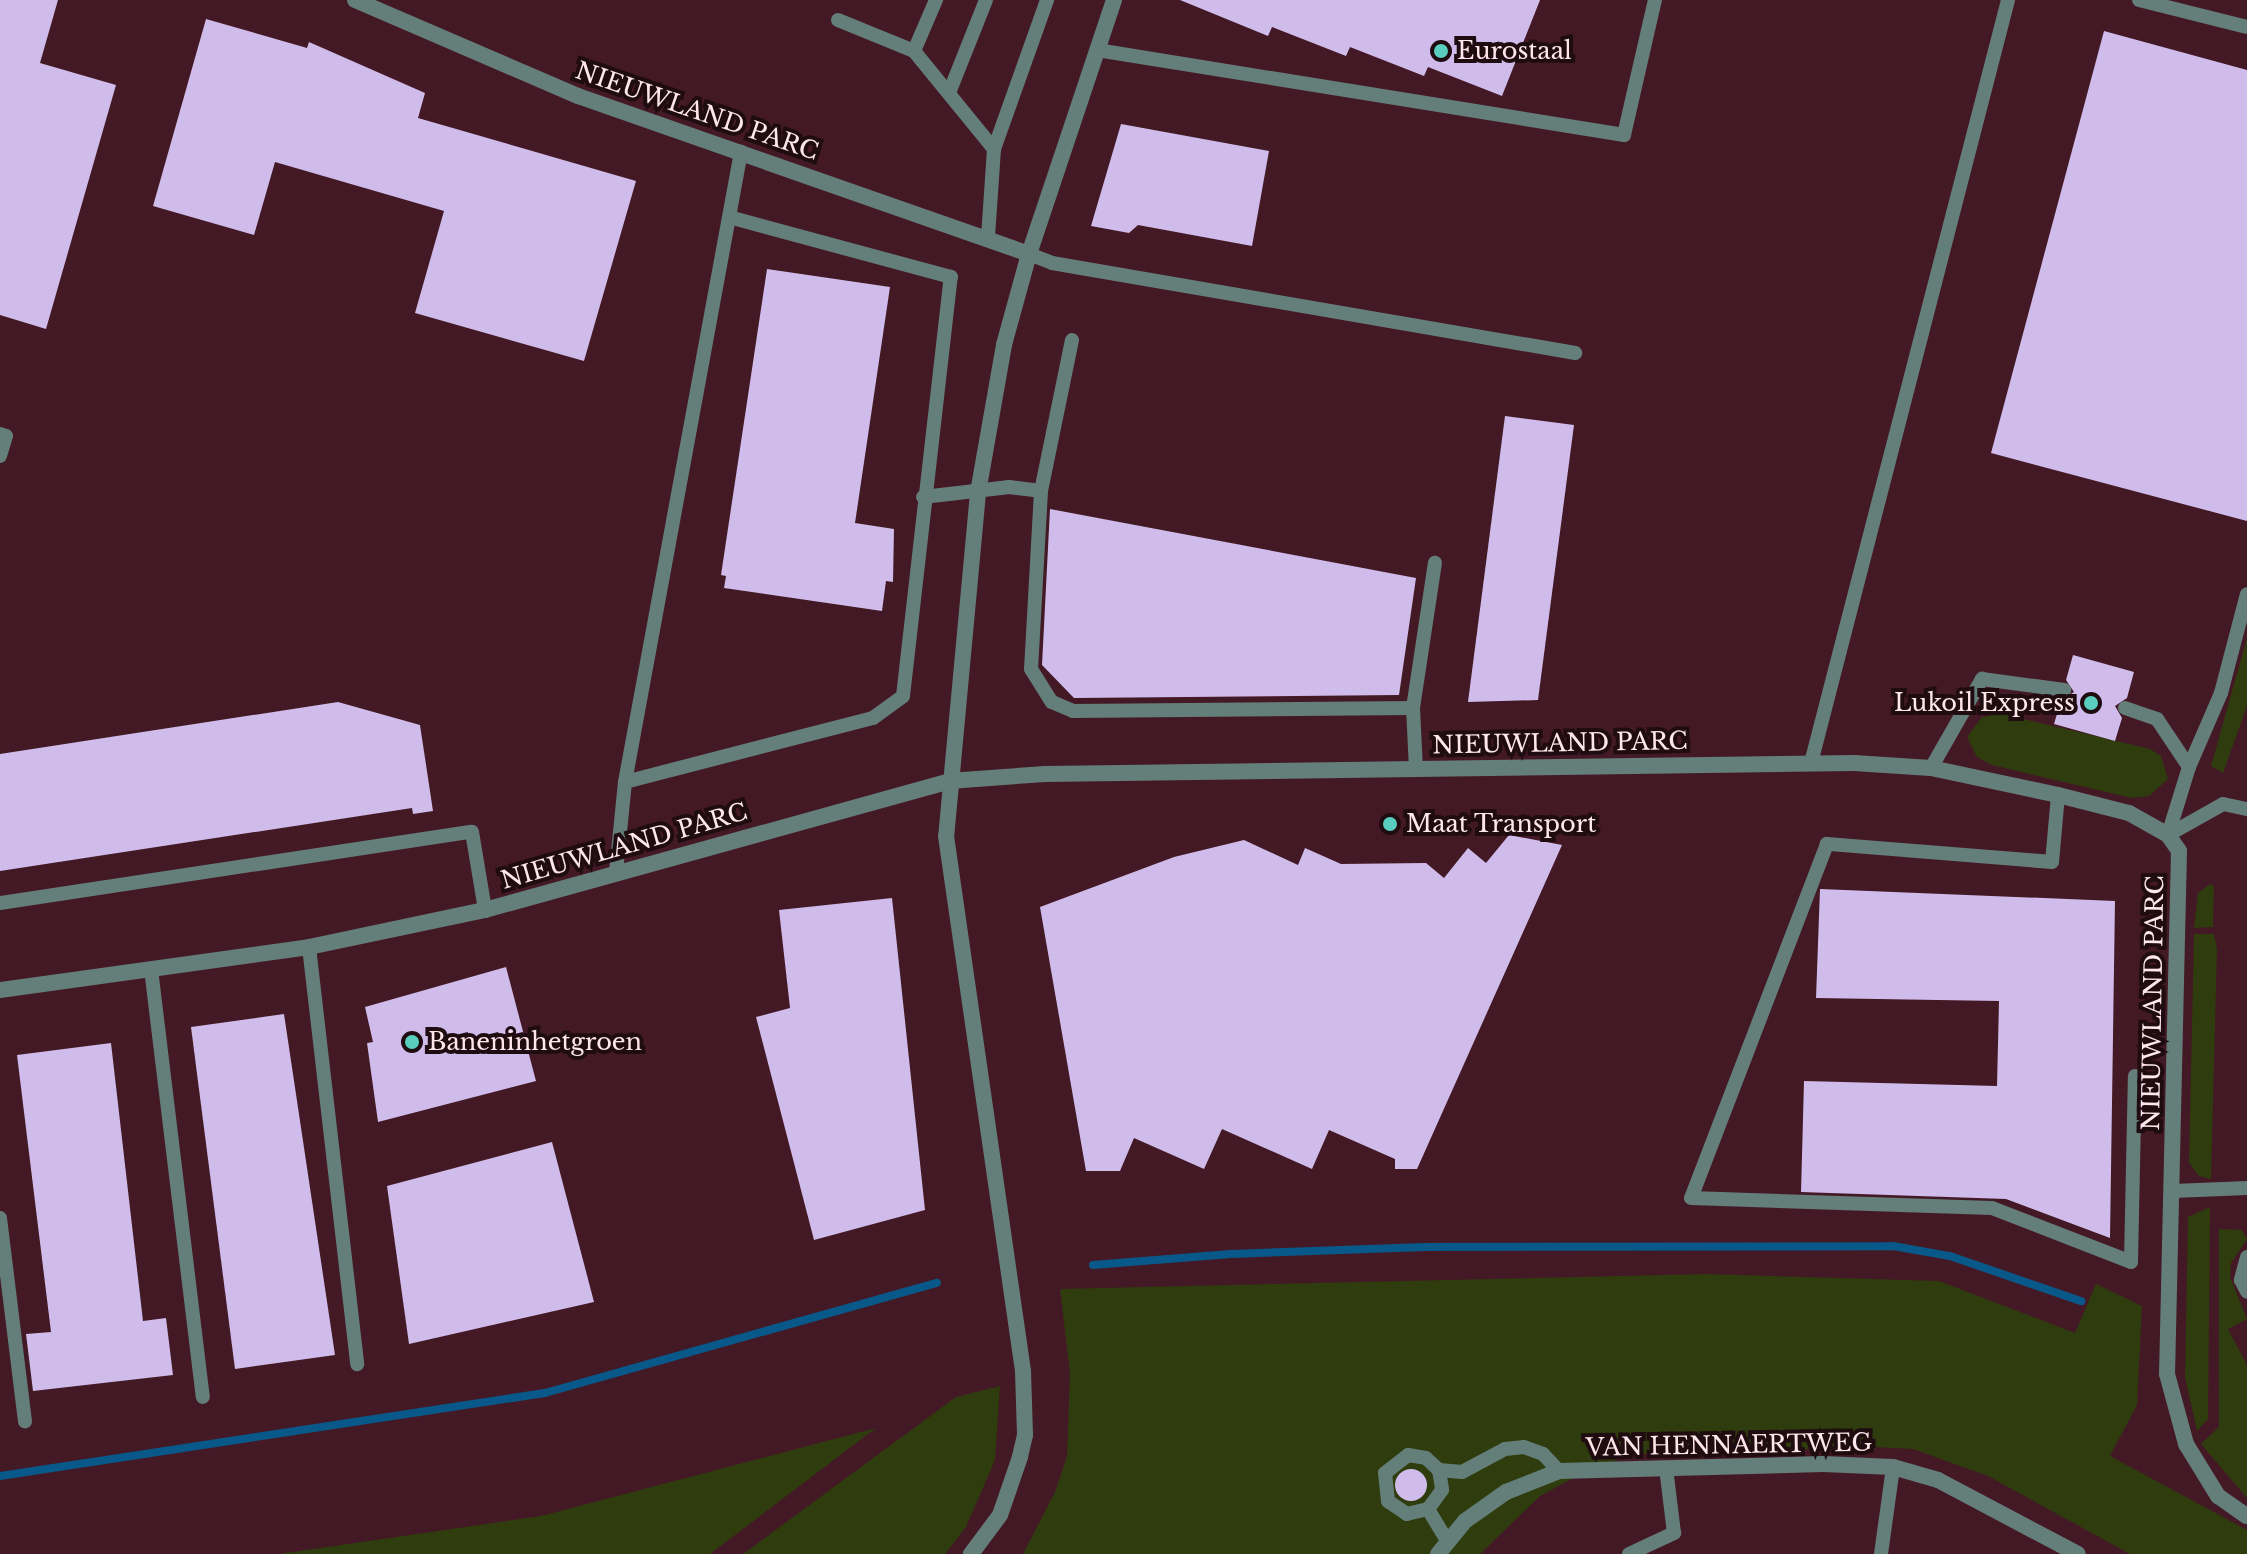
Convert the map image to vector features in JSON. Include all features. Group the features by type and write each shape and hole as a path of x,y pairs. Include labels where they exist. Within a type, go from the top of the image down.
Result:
{"street":[{"name":"NIEUWLAND PARC","path":"355,0 578,96 988,237 1029,254"},
{"path":"971,1554 1000,1515 1020,1457 1024,1387 1013,1274 946,836 949,781 978,493 1004,345 1029,254 1114,0"},
{"name":"NIEUWLAND PARC","path":"0,990 309,947 485,910 949,781 1045,774 1811,763 1931,768 2058,795 2129,813 2168,835 2181,869 2167,1374 2186,1444 2218,1496 2247,1516"},
{"name":"VAN HENNAERTWEG","path":"1443,1548 1465,1521 1506,1492 1559,1471 1893,1467 1938,1480 2078,1554"}],"lane":[{"path":"914,51 936,0"},
{"path":"949,93 986,0"},
{"path":"988,237 994,149 1047,0"},
{"path":"1097,50 1624,135 1655,0"},
{"path":"1811,763 2008,0"},
{"path":"2139,0 2247,27"},
{"path":"838,20 914,51 994,149"},
{"path":"616,872 625,782 732,218 741,152"},
{"path":"625,782 873,718 903,696 923,497 951,277 732,218"},
{"path":"1029,254 1052,263 1575,353"},
{"name":"NIEUWLAND PARC","path":"1072,340 1041,491 1031,669 1052,702 1073,711 1413,708"},
{"path":"0,434 6,436 0,456"},
{"path":"923,497 1009,487 1041,491"},
{"name":"NIEUWLAND PARC","path":"1416,770 1413,708 1435,563"},
{"path":"2168,835 2189,767 2221,693 2247,594"},
{"path":"1931,768 1982,679 2042,683 2064,690"},
{"path":"2125,708 2157,719 2189,767"},
{"path":"2058,795 2052,862 1827,844 1691,1198 1992,1208 2131,1262 2135,1076"},
{"path":"2168,835 2223,804 2247,809"},
{"path":"0,903 472,832 485,910"},
{"path":"309,947 357,1364"},
{"path":"151,969 203,1397"},
{"path":"2173,1191 2247,1188"},
{"path":"0,1218 25,1421"},
{"path":"2247,1257 2241,1280 2247,1292"},
{"path":"1439,1470 1442,1490 1428,1509 1407,1514 1395,1509 1384,1492 1385,1473 1408,1455 1426,1458 1439,1470 1462,1472 1505,1449 1524,1447 1543,1454 1559,1471"},
{"path":"1881,1554 1893,1467"},
{"path":"1629,1554 1674,1533 1666,1468"},
{"path":"1428,1509 1443,1548"}],"green space":[{"path":"2247,638 2247,706 2223,773 2211,766"},
{"path":"2002,714 2150,749 2161,756 2168,779 2149,796 2132,798 1992,765 1977,757 1967,737 1982,717"},
{"path":"2210,884 2214,886 2213,927 2194,928 2198,893"},
{"path":"2194,934 2214,934 2217,949 2211,1179 2199,1176 2189,1163"},
{"path":"2210,1207 2208,1419 2197,1431 2185,1377 2188,1217"},
{"path":"2219,1229 2242,1230 2247,1239 2231,1263 2230,1277 2247,1319 2228,1329 2247,1365 2247,1498 2201,1444 2219,1427"},
{"path":"1706,1274 1939,1281 2075,1333 2096,1284 2142,1306 2137,1405 2110,1456 2247,1530 2247,1554 2130,1554 1988,1476 1913,1449 1875,1447 1635,1454 1590,1469 1540,1496 1480,1554 1023,1554 1055,1492 1067,1456 1070,1373 1060,1289"},
{"path":"1000,1386 995,1460 966,1527 945,1554 743,1554 956,1397"},
{"path":"876,1428 710,1554 279,1554 541,1516"}],"building":[{"path":"0,0 58,0 40,63 116,85 46,329 0,315"},
{"name":"Eurostaal","path":"1180,0 1540,0 1502,96 1428,67 1424,76 1350,47 1346,56 1272,27 1268,36"},
{"path":"206,19 307,48 309,42 425,93 418,118 636,181 584,361 415,313 444,211 275,162 254,235 153,206"},
{"path":"2104,31 2247,70 2247,521 1991,453"},
{"path":"1121,124 1269,151 1252,246 1138,225 1129,233 1091,226"},
{"path":"767,269 890,287 855,523 894,529 893,582 886,581 882,611 724,588 726,576 721,575"},
{"path":"1505,416 1574,425 1538,700 1468,702"},
{"path":"1050,509 1416,578 1399,695 1074,698 1042,665"},
{"path":"2073,655 2134,672 2127,698 2115,706 2122,718 2115,741 2054,724 2061,700 2074,692 2066,680"},
{"path":"338,702 420,725 433,811 413,814 412,808 0,871 0,754"},
{"path":"1509,835 1562,845 1417,1169 1395,1169 1395,1159 1329,1130 1312,1169 1222,1129 1204,1169 1134,1138 1120,1171 1086,1171 1040,907 1174,857 1244,840 1298,865 1305,848 1341,864 1426,863 1444,878 1468,848 1486,863"},
{"path":"1820,889 2115,901 2110,1238 2006,1199 1801,1192 1804,1081 1997,1086 1999,1001 1816,998"},
{"path":"892,898 925,1210 814,1240 756,1017 790,1008 779,910"},
{"path":"506,967 536,1081 378,1122 367,1043 373,1042 365,1007"},
{"path":"284,1014 335,1355 235,1369 191,1027"},
{"path":"111,1043 143,1321 166,1318 173,1375 33,1391 26,1334 51,1332 17,1055"},
{"path":"552,1142 594,1302 409,1344 387,1186"},
{"path":"1411,1469 1422,1474 1427,1485 1422,1496 1411,1501 1400,1496 1395,1485 1400,1474"}],"waterway":[{"path":"1093,1265 1231,1254 1425,1247 1893,1246 1950,1256 2081,1301"},
{"path":"0,1476 545,1393 937,1283"}],"place":[{"name":"Eurostaal","path":"1441,51"},
{"name":"Lukoil Express","path":"2091,703"},
{"name":"Maat Transport","path":"1390,824"},
{"name":"Baneninhetgroen","path":"412,1042"}]}
